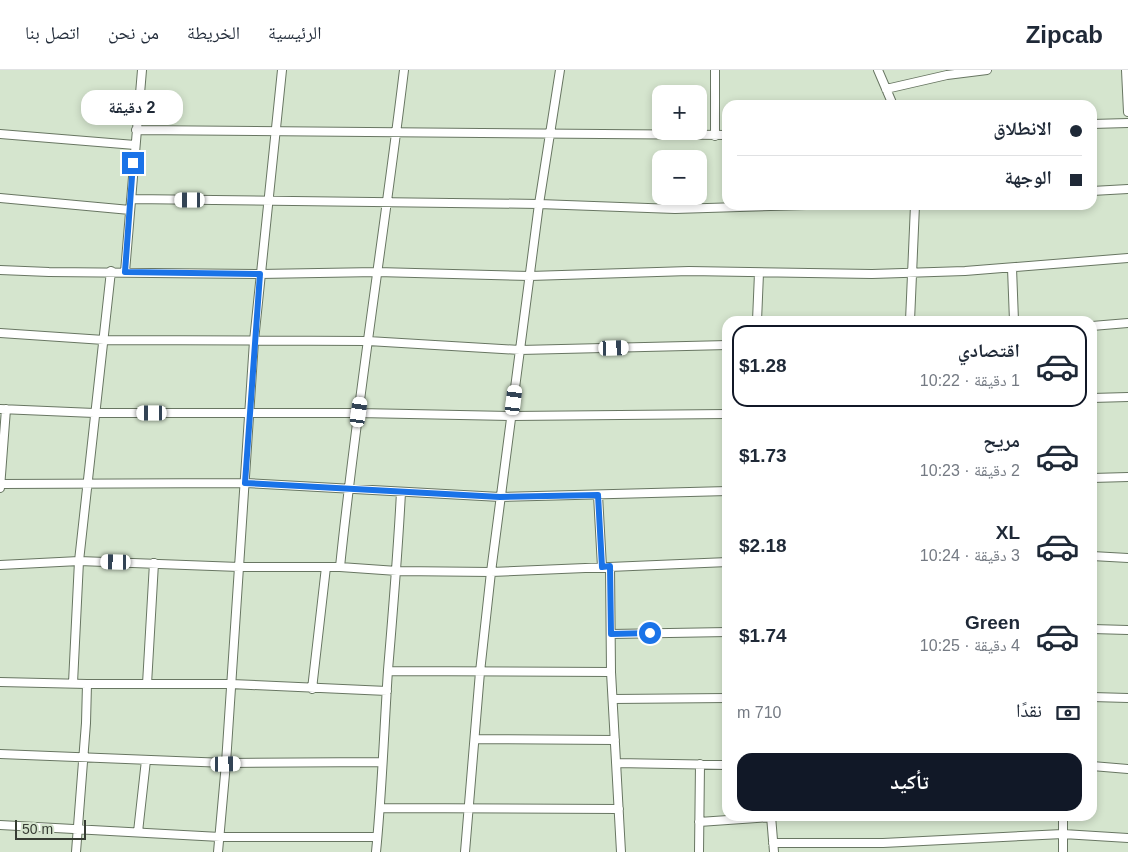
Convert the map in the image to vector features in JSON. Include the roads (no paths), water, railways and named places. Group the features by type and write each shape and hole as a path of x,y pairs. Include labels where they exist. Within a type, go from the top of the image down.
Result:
{"street":[{"path":"125,272 134,145 142,70"},
{"path":"218,852 226,764 254,341 282,70"},
{"path":"340,567 348,489 388,202 404,70"},
{"path":"465,852 480,672 500,497 539,204 560,70"},
{"path":"715,70 715,136"},
{"path":"878,70 891,100"},
{"path":"886,90 947,73 987,70"},
{"path":"1126,70 1128,112"},
{"path":"1097,124 1128,123"},
{"path":"136,130 722,135"},
{"path":"0,134 134,145"},
{"path":"1097,191 1128,189"},
{"path":"0,198 130,210"},
{"path":"131,200 539,204 675,209 722,208"},
{"path":"910,316 915,210"},
{"path":"0,270 260,274 377,272 530,276 672,271 759,274 912,273 1012,268 1128,258"},
{"path":"1012,268 1014,316"},
{"path":"73,683 79,561 111,272"},
{"path":"757,316 759,274"},
{"path":"1097,326 1128,323"},
{"path":"0,333 104,340 368,341 520,350 722,345"},
{"path":"1097,398 1128,397"},
{"path":"0,488 3,409 94,413 359,412 512,416 722,414"},
{"path":"1097,478 1128,477"},
{"path":"0,484 245,483 500,497 722,491"},
{"path":"376,852 401,492"},
{"path":"598,495 611,634 611,672 622,852"},
{"path":"1097,556 1128,558"},
{"path":"0,565 79,561 239,567 340,567 397,571 491,572 722,562"},
{"path":"147,684 154,563"},
{"path":"312,689 326,567"},
{"path":"1097,629 1128,630"},
{"path":"611,634 722,632"},
{"path":"388,671 611,672"},
{"path":"0,682 231,684 387,691"},
{"path":"76,852 84,757 87,684"},
{"path":"1097,697 1128,698"},
{"path":"613,699 722,698"},
{"path":"475,739 615,740"},
{"path":"0,754 226,764 382,762"},
{"path":"138,832 146,760"},
{"path":"616,763 722,765"},
{"path":"699,852 700,764"},
{"path":"1097,766 1128,769"},
{"path":"380,808 619,809"},
{"path":"700,822 722,820"},
{"path":"771,821 774,852"},
{"path":"1063,821 1063,852"},
{"path":"0,825 220,837 377,837"},
{"path":"773,843 884,843 1063,834 1128,838"}]}
